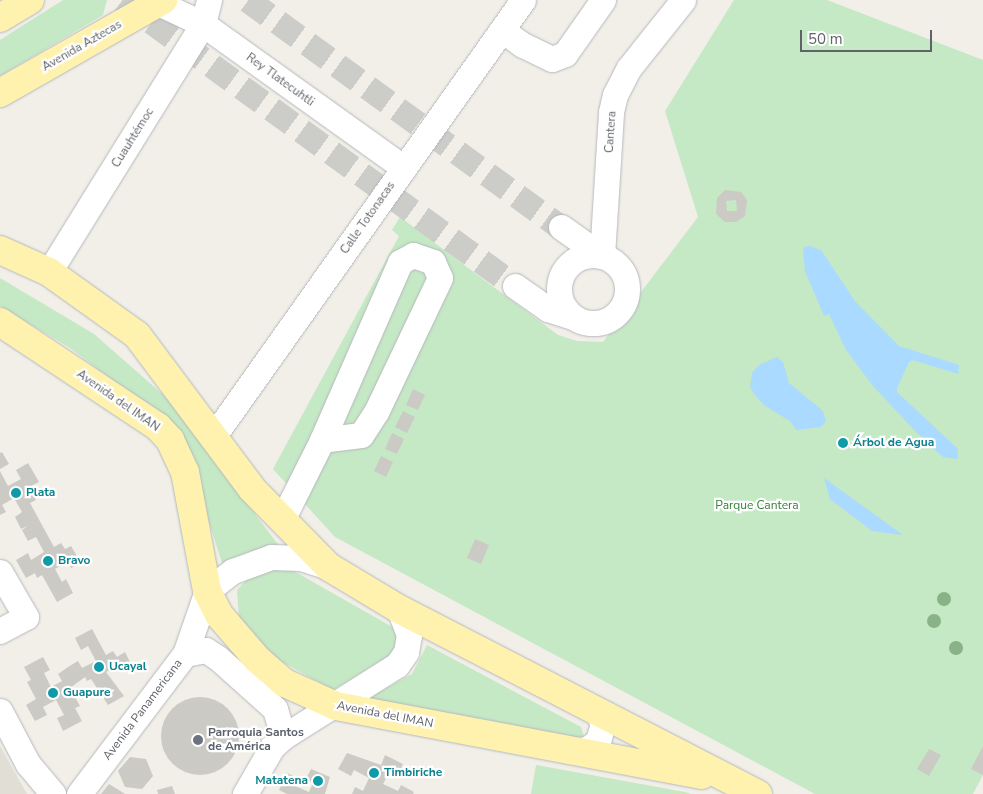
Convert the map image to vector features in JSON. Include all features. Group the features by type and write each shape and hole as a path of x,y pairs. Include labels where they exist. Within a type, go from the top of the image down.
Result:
{"main road":[{"path":"0,18 30,0"},
{"name":"Avenida Aztecas","path":"0,93 158,1"},
{"name":"Avenida del IMAN","path":"0,250 49,272 137,335 252,488 329,567 399,610 758,794"},
{"name":"Avenida del IMAN","path":"7,329 158,427 170,440 185,472 207,591 220,616 257,659 285,683 336,706 731,780"}],"street":[{"name":"Cuauhtémoc","path":"49,272 203,24 209,0"},
{"name":"Calle Totonacas","path":"213,437 523,0"},
{"path":"502,30 523,45 552,59 565,54 603,0"},
{"name":"Cantera","path":"602,256 611,112 615,95 629,68 683,0"},
{"name":"Rey Tlatecuhtli","path":"158,1 203,24 404,168"},
{"path":"515,286 548,309 575,318 597,323 618,313 628,292 621,269 561,227"},
{"path":"282,520 322,440 400,262 413,255 433,262 440,278 376,412 361,435 322,440"},
{"path":"575,318 562,302 559,291 562,276 572,263 581,257 602,256"},
{"path":"207,591 233,571 265,558 293,557 329,567"},
{"path":"0,572 26,617 0,631"},
{"name":"Avenida Panamericana","path":"79,794 185,654 207,591"},
{"path":"245,794 272,747 283,737 336,706 402,659 409,635 399,610"},
{"path":"185,654 206,650 218,658 275,709 283,737"},
{"path":"0,711 28,764 53,794"},
{"path":"569,751 587,749 598,742 603,730 597,712"}],"shaded area":[{"path":"0,746 27,794 0,794"}],"green space":[{"path":"63,0 107,0 103,15 0,76 0,40"},
{"name":"Parque Cantera","path":"734,0 827,0 983,60 983,775 973,794 815,794 335,537 273,469 399,236 392,230 400,217 558,335 577,341 603,342 698,217 665,111"},
{"path":"0,278 94,334 168,399 280,547 222,563 180,431 70,348 0,306"},
{"path":"265,569 292,570 394,628 397,633 395,652 333,690 275,658 256,642 239,618 237,590 251,575"},
{"path":"427,645 581,727 584,736 580,740 368,698 412,674"},
{"path":"536,765 685,792 691,794 531,794"}],"water":[{"path":"810,246 821,250 855,301 899,346 959,365 958,374 913,360 909,362 897,388 897,392 958,449 957,459 943,457 917,433 873,386 846,350 829,314 824,316 805,271 803,251 804,247"},
{"path":"777,357 783,362 789,383 823,411 826,421 821,427 796,430 790,421 765,406 754,394 750,387 752,373 759,365"},
{"path":"824,478 903,535 872,531 830,499"}],"building":[{"path":"725,190 741,192 747,200 745,216 736,222 725,222 716,214 717,198","holes":["736,200 737,211 727,211 726,201"]},
{"path":"413,389 425,395 418,410 406,405"},
{"path":"403,411 415,417 407,433 395,427"},
{"path":"392,433 404,439 397,454 385,449"},
{"name":"Plata","path":"2,452 9,464 0,469 0,453"},
{"path":"381,456 393,462 386,477 374,471"},
{"name":"Bravo","path":"28,463 39,482 29,487 36,500 30,503 54,547 61,543 65,549 71,546 81,563 71,568 68,562 55,569 62,582 66,579 73,593 57,602 42,575 37,578 35,573 26,578 16,560 28,553 31,560 44,552 36,537 28,541 22,530 28,526 21,529 15,517 22,512 14,498 2,505 6,512 0,515 0,471 8,486 21,479 16,470"},
{"path":"475,539 489,545 481,564 467,558"},
{"path":"92,629 106,655 113,651 117,657 125,652 132,666 121,672 118,665 106,672 124,696 108,705 91,679 87,681 85,677 70,688 80,706 75,708 82,721 63,731 57,718 64,715 56,700 43,707 47,715 35,721 26,705 36,699 27,682 31,680 24,667 43,657 50,670 44,673 51,687 62,681 58,674 78,661 82,668 96,661 88,646 81,650 75,638"},
{"path":"192,697 208,697 222,703 233,714 239,728 239,744 233,758 222,769 208,775 192,775 178,769 167,758 161,744 161,728 167,714 178,703"},
{"path":"983,746 983,775 971,769"},
{"path":"929,749 941,755 929,776 917,769"},
{"name":"Timbiriche","path":"347,753 381,765 385,755 403,764 398,775 390,771 383,784 398,791 401,785 414,792 413,794 352,794 355,787 363,791 369,778 354,770 351,776 338,769"},
{"path":"130,757 146,759 153,776 142,789 125,787 118,771"},
{"name":"Matatena","path":"311,769 330,777 325,794 287,794 279,790 287,773 298,778 295,786 309,792 313,783 306,779"},
{"path":"109,784 122,792 125,794 101,794"},
{"path":"172,786 175,794 158,794 157,790"}],"tunnel":[{"path":"122,0 515,286"},
{"path":"248,0 561,227"}],"place":[{"name":"Árbol de Agua","path":"843,443"},
{"name":"Plata","path":"16,493"},
{"name":"Bravo","path":"48,561"},
{"name":"Ucayal","path":"99,667"},
{"name":"Guapure","path":"53,693"},
{"name":"Parroquia Santos de América","path":"198,740"},
{"name":"Timbiriche","path":"374,773"},
{"name":"Matatena","path":"318,781"}]}
